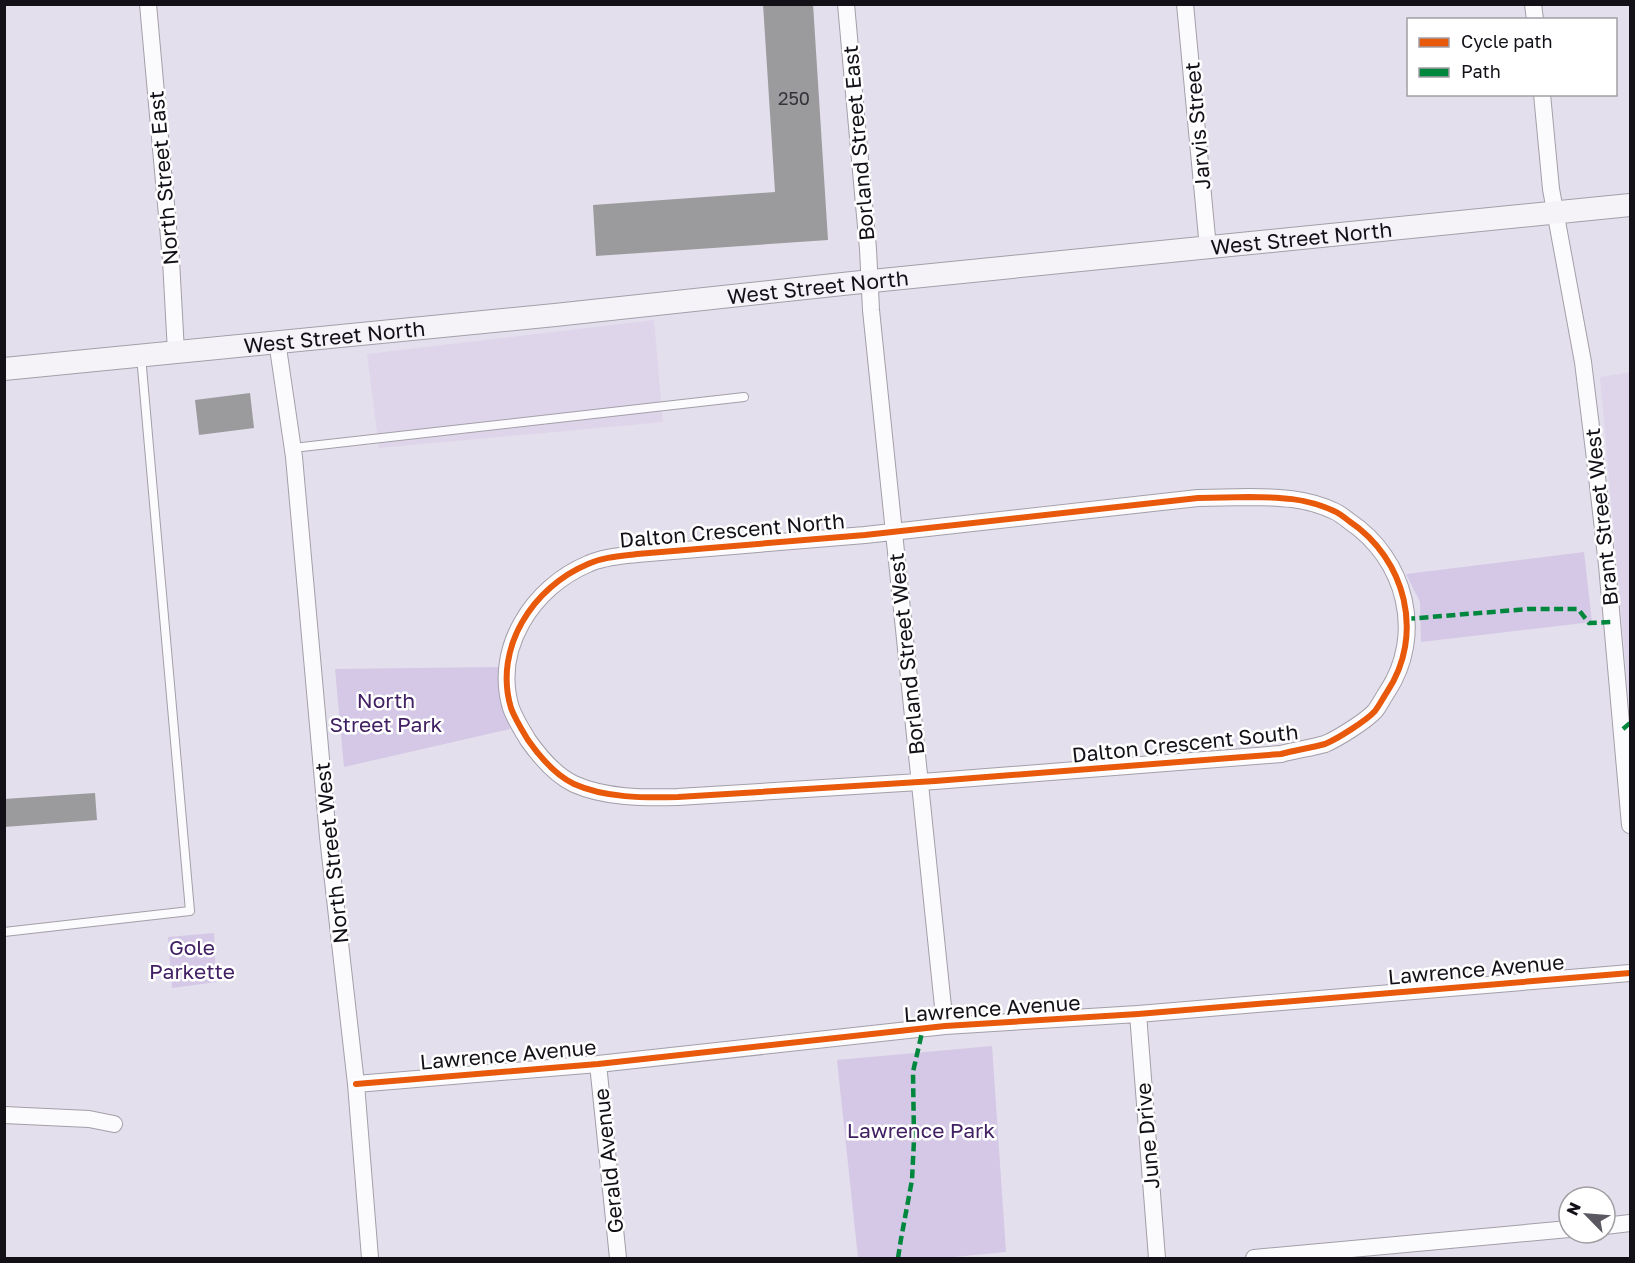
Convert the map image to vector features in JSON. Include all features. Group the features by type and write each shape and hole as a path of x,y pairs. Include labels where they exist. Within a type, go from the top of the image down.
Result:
{"main road":[{"name":"West Street North","path":"4,369 1630,205"}],"street":[{"name":"North Street East","path":"148,4 170,249 176,352"},
{"name":"Borland Street East","path":"846,4 869,282"},
{"name":"Jarvis Street","path":"1185,4 1208,248"},
{"name":"Brant Street West","path":"1542,96 1551,189 1583,362 1627,730 1630,825"},
{"name":"Borland Street West","path":"869,282 945,1026"},
{"name":"North Street West","path":"277,341 293,448 328,837 356,1084 370,1258"},
{"name":"Dalton Crescent South","path":"894,531 1198,498 1250,497 1310,502 1335,511 1374,541 1387,558 1398,579 1406,620 1407,641 1395,681 1375,711 1326,743 1281,754 919,782"},
{"name":"Dalton Crescent North","path":"894,531 637,554 608,558 588,564 567,575 533,604 513,642 508,666 508,686 511,708 521,730 536,751 550,766 574,784 598,791 642,797 678,797 919,782"},
{"name":"Lawrence Avenue","path":"356,1084 598,1064 945,1026 1138,1014 1630,973"},
{"name":"June Drive","path":"1138,1014 1157,1258"},
{"name":"Gerald Avenue","path":"598,1064 618,1258"},
{"path":"4,1115 88,1119 114,1124"},
{"path":"1254,1258 1438,1250 1557,1231"}],"lane":[{"path":"4,932 190,911 141,356"},
{"path":"293,448 744,397"}],"shaded area":[{"path":"654,320 663,422 379,448 367,354"},
{"path":"1630,372 1630,714 1600,377"}],"green space":[{"path":"1584,552 1592,622 1421,642 1420,602 1406,574"},
{"name":"North Street Park","path":"499,667 510,729 344,767 335,669"},
{"name":"Gole Parkette","path":"214,933 216,982 172,988 168,937"},
{"name":"Lawrence Park","path":"992,1046 1006,1252 944,1258 858,1258 837,1060"}],"building":[{"path":"763,4 813,4 828,240 596,256 593,205 775,192"},
{"path":"250,393 254,428 199,435 195,400"},
{"path":"95,793 97,820 4,827 4,799"}],"marked path":[{"path":"1406,619 1528,609 1578,609 1589,623 1612,622"},
{"path":"1623,729 1630,723"},
{"path":"898,1258 912,1180 913,1072 923,1028"}],"cycle path":[{"path":"1249,497 1303,501 1340,514 1369,537 1384,556 1396,577 1404,599 1407,623 1405,647 1399,670 1371,715 1325,744 1281,754 935,781 678,797 638,797 612,795 586,789 560,776 528,740 511,708 507,686 508,663 513,642 522,622 550,588 568,574 600,560 637,554 865,535 1198,498 1249,497"},
{"path":"356,1084 598,1064 945,1026 1138,1014 1630,973"}]}
